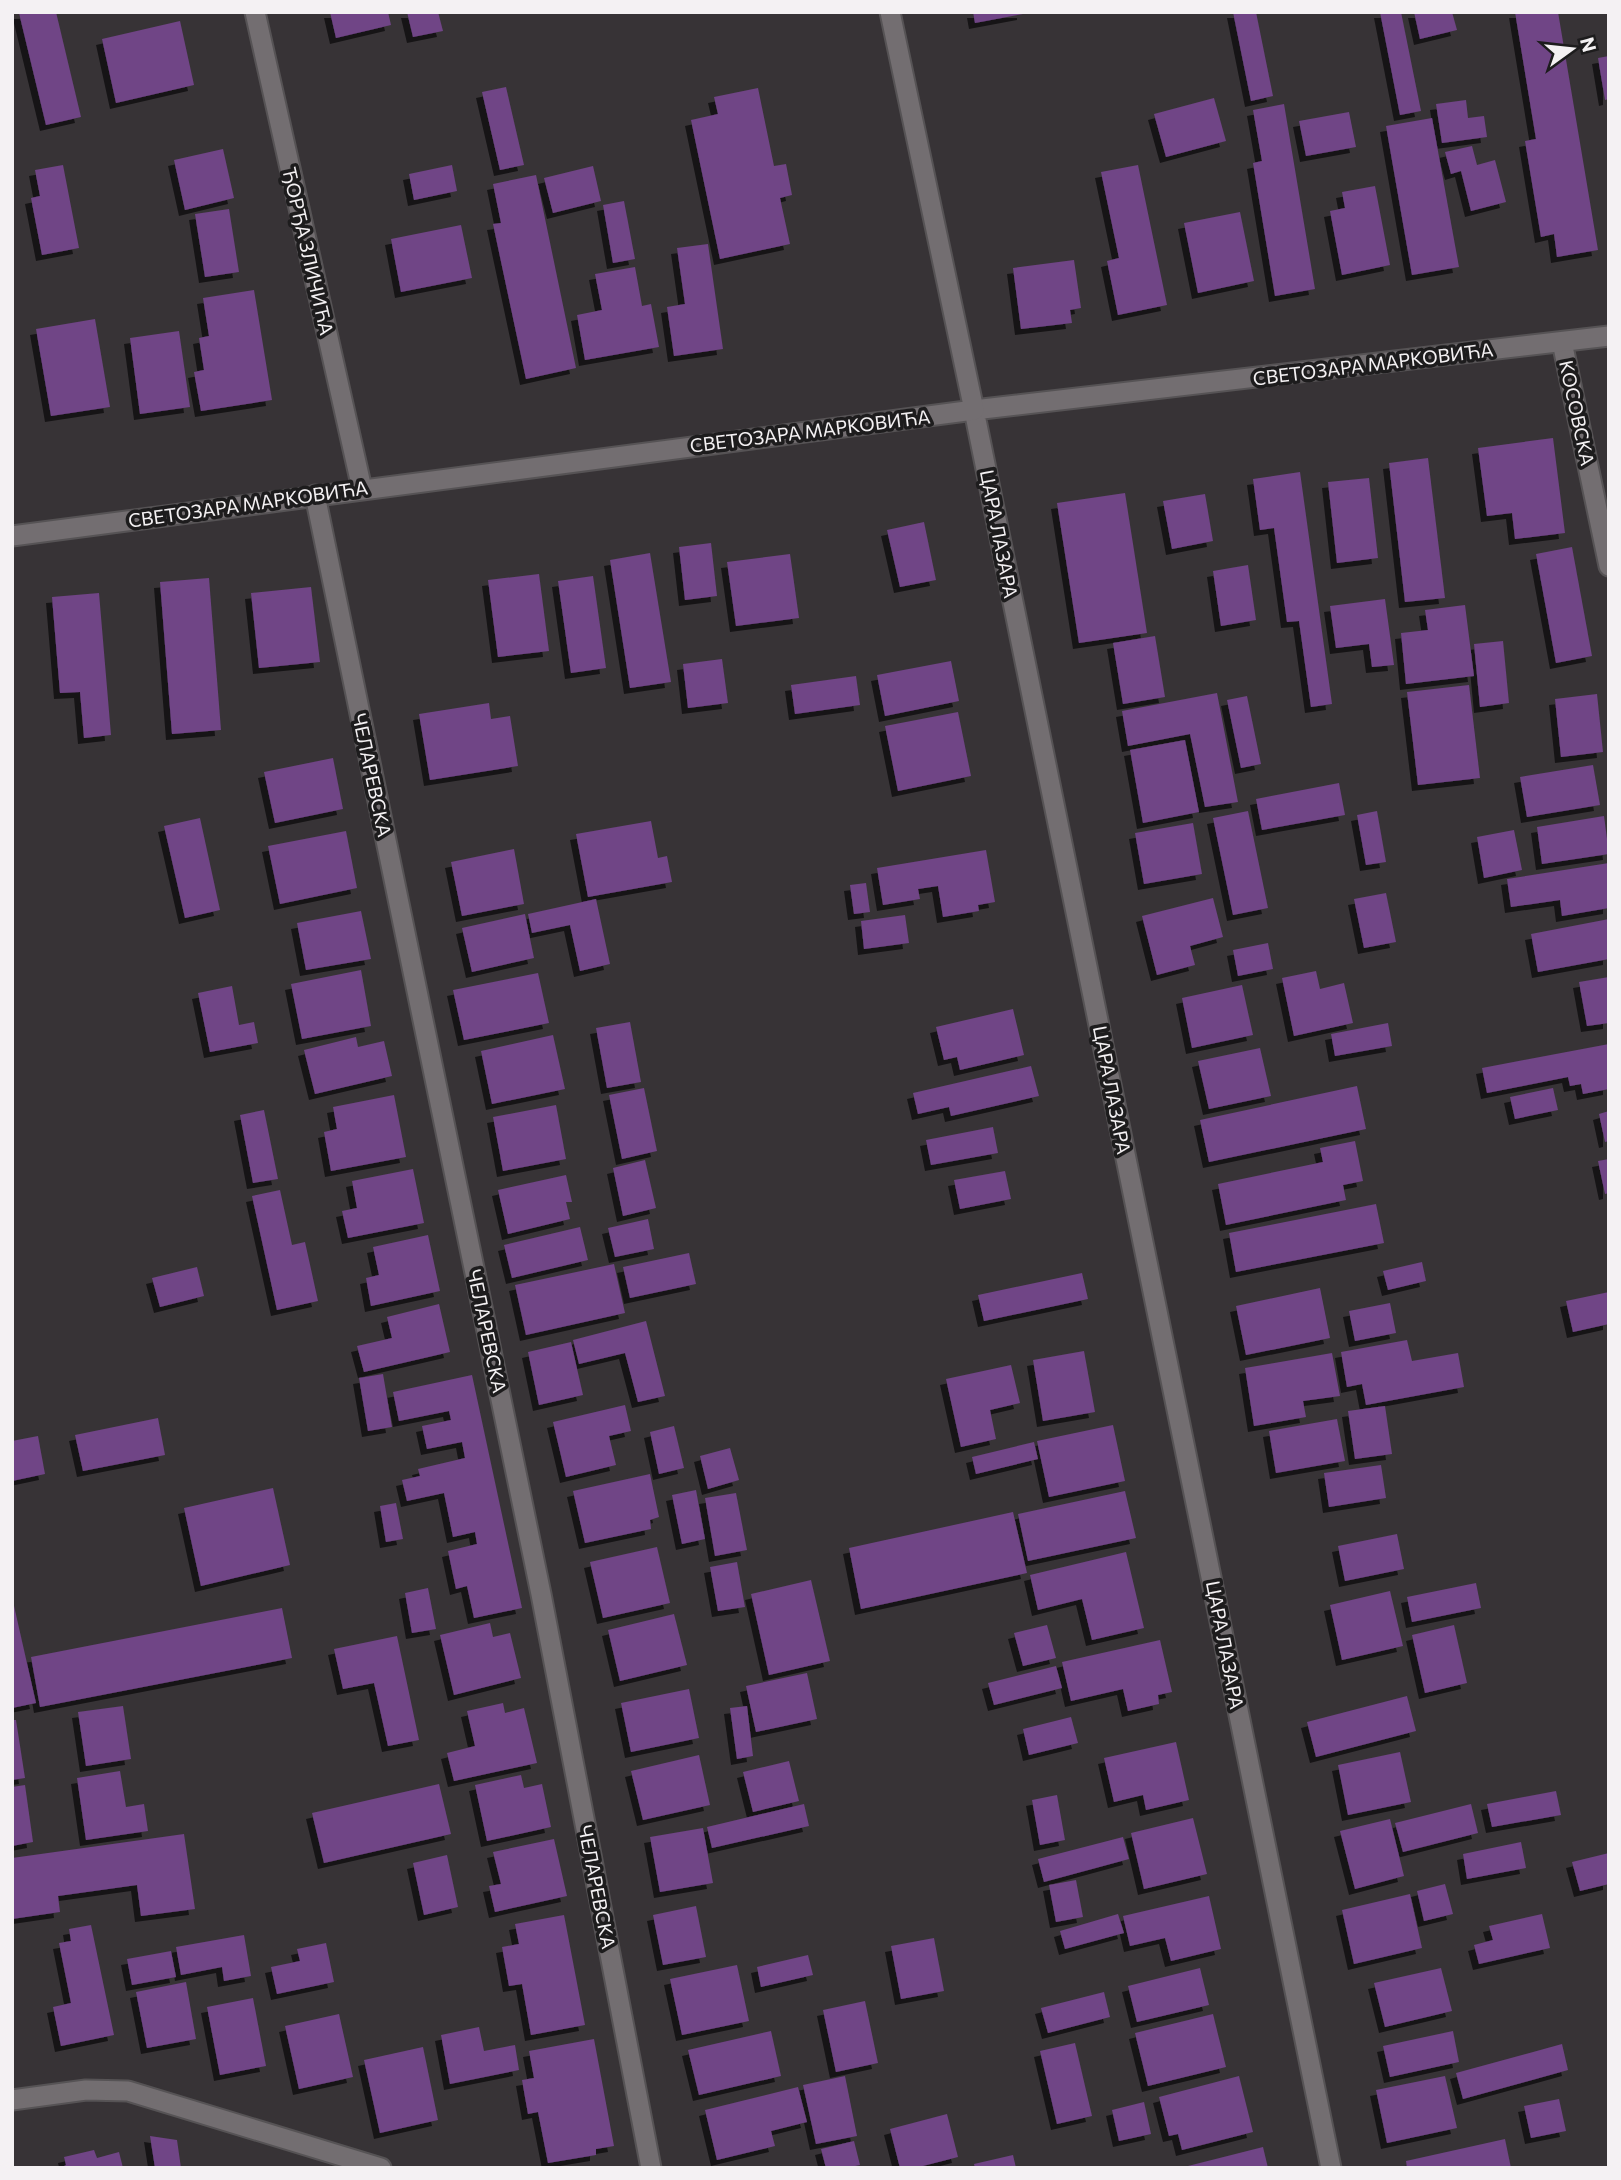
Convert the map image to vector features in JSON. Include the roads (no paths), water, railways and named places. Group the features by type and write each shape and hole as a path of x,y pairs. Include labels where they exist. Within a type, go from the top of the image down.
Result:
{"street":[{"name":"ЂОРЂА ЗЛИЧИЋА","path":"255,12 362,489"},
{"name":"ЦАРА ЛАЗАРА","path":"890,12 974,410 1331,2168"},
{"name":"СВЕТОЗАРА МАРКОВИЋА","path":"12,536 974,410 1609,336"},
{"name":"КОСОВСКА","path":"1562,342 1609,566"},
{"name":"ЧЕЛАРЕВСКА","path":"315,495 541,1594 650,2168"},
{"path":"12,2100 86,2090 128,2091 382,2168"}]}
